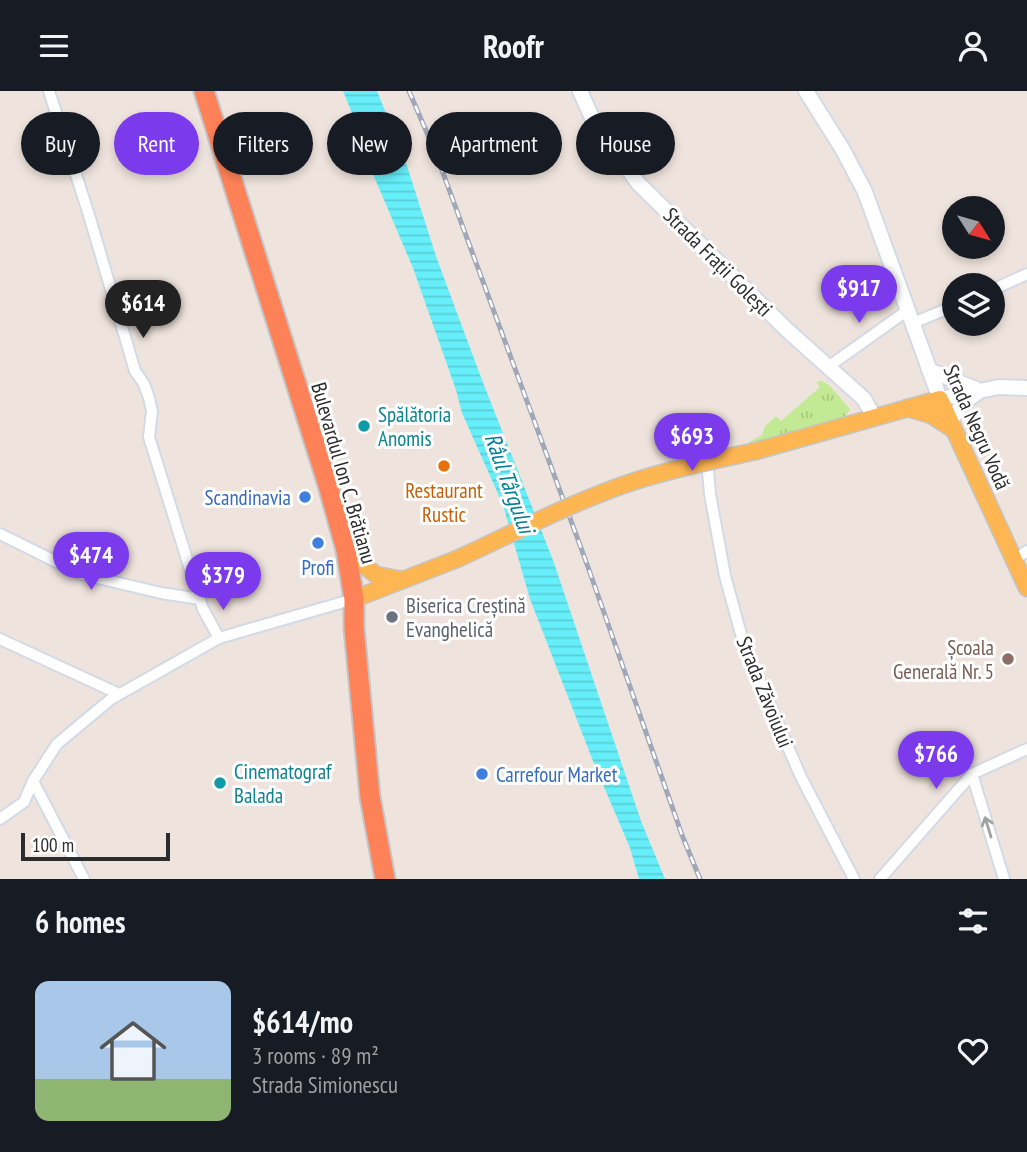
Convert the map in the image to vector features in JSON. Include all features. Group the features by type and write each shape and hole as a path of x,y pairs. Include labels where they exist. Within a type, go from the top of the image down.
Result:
{"highway":[{"name":"Bulevardul Ion C. Brătianu","path":"204,91 346,550 354,599 354,628 370,797 385,879"}],"main road":[{"name":"Strada Frații Golești","path":"580,91 594,122 638,183 776,320 864,399 874,417"},
{"name":"Strada Negru Vodă","path":"806,91 843,150 865,192 951,426 1021,556 1027,588"},
{"path":"929,370 956,383 981,390"},
{"path":"354,599 405,581 589,498 633,481 756,451 940,399 999,387 1027,388"},
{"path":"905,408 931,415 951,426 963,403 981,390"},
{"path":"346,550 376,575 405,581"}],"street":[{"path":"49,91 135,370 149,398 152,411 149,437 200,599 219,638"},
{"path":"1005,284 1027,274"},
{"path":"828,367 910,316 942,309"},
{"name":"Strada Zăvoiului","path":"706,449 710,494 725,576 744,645 801,777 854,879"},
{"path":"0,534 81,574 161,593 200,599"},
{"path":"0,819 24,802 33,781 57,744 119,694 219,638 354,599"},
{"path":"0,639 119,694"},
{"path":"880,879 972,774 1027,749"},
{"path":"972,774 1004,879"},
{"path":"33,781 84,879"}],"green space":[{"path":"816,382 829,385 850,409 845,417 749,445 749,442 762,435 765,426 776,416 781,421 820,387"}],"water":[{"path":"343,91 377,91 385,112 352,112"},
{"name":"Râul Târgului","path":"373,175 410,175 437,259 553,560 641,821 665,879 639,879 630,848 530,599 503,505 462,413 413,268"}],"railway":[{"path":"409,91 436,154 700,879"}],"place":[{"name":"Spălătoria Anomis","path":"364,426"},
{"name":"Restaurant Rustic","path":"444,466"},
{"name":"Scandinavia","path":"305,497"},
{"name":"Profi","path":"318,543"},
{"name":"Biserica Creștină Evanghelică","path":"392,617"},
{"name":"Școala Generală Nr. 5","path":"1008,659"},
{"name":"Carrefour Market","path":"482,774"},
{"name":"Cinematograf Balada","path":"220,783"}]}
